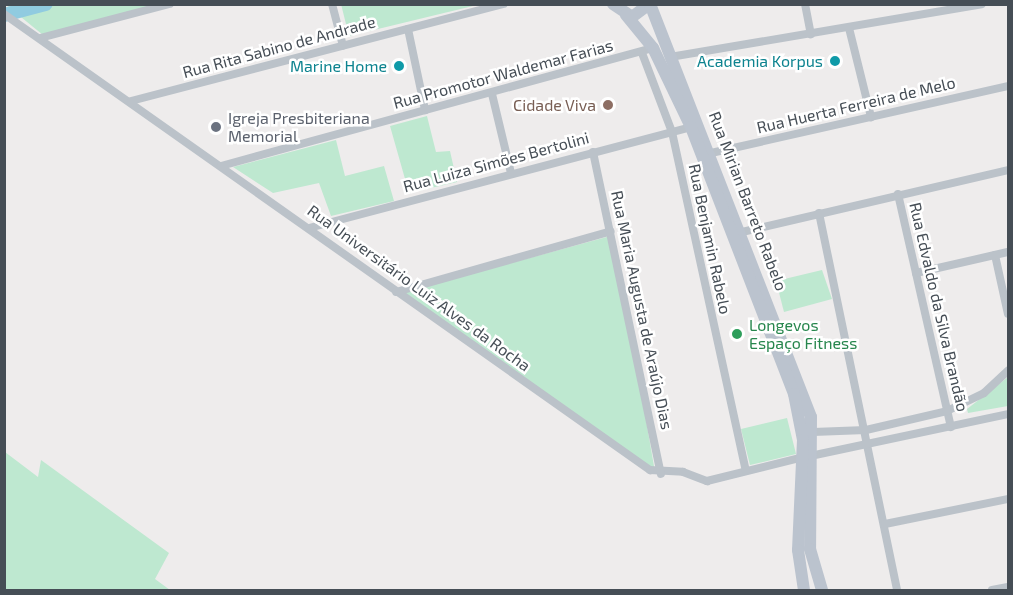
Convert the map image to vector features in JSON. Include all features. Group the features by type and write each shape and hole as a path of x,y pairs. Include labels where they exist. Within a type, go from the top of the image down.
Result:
{"main road":[{"name":"Rua Mirian Barreto Rabelo","path":"613,4 626,15 691,127 788,375 809,456 810,549 822,591"},
{"name":"Rua Mirian Barreto Rabelo","path":"650,4 742,232 813,432 798,550 804,591"},
{"path":"626,15 641,15 650,4"}],"street":[{"path":"40,38 170,4"},
{"path":"332,4 343,46"},
{"name":"Rua Rita Sabino de Andrade","path":"131,101 504,4"},
{"path":"806,4 811,34"},
{"path":"670,57 982,4"},
{"name":"Rua Universitário Luiz Alves da Rocha","path":"7,15 131,101 396,292 661,474"},
{"path":"849,28 871,117"},
{"path":"408,29 425,110"},
{"name":"Rua Promotor Waldemar Farias","path":"221,166 648,50"},
{"name":"Rua Benjamin Rabelo","path":"648,50 672,132 746,470"},
{"name":"Rua Huerta Ferreira de Melo","path":"711,153 1008,86"},
{"path":"492,94 511,173"},
{"name":"Rua Luiza Simões Bertolini","path":"309,228 691,127"},
{"name":"Rua Maria Augusta de Araújo Dias","path":"593,153 661,474"},
{"path":"742,232 1008,170"},
{"name":"Rua Edvaldo da Silva Brandão","path":"898,194 951,427"},
{"path":"819,213 866,430 897,591"},
{"path":"396,292 611,231"},
{"path":"916,273 1008,252"},
{"path":"995,255 1008,314"},
{"path":"813,432 866,430 947,411 984,393 1008,371"},
{"path":"661,474 682,472 707,481 746,470 869,446 1008,414"},
{"path":"885,524 1008,499"},
{"path":"992,591 1008,587"}],"green space":[{"path":"5,4 157,5 43,35"},
{"path":"341,4 477,4 477,5 349,36"},
{"path":"427,116 436,152 450,151 457,182 409,193 390,126"},
{"path":"336,140 345,176 384,166 394,201 331,216 319,183 273,193 233,167"},
{"path":"614,235 655,472 401,293"},
{"path":"822,270 832,299 784,312 776,281"},
{"path":"1008,377 1008,406 968,413 967,409"},
{"path":"787,418 796,454 750,465 741,429"},
{"path":"5,452 38,477 41,460 169,553 155,579 170,590 5,590"}],"waterway":[{"path":"4,15 46,4"}],"place":[{"name":"Academia Korpus","path":"835,61"},
{"name":"Marine Home","path":"399,66"},
{"name":"Cidade Viva","path":"608,105"},
{"name":"Igreja Presbiteriana Memorial","path":"216,127"},
{"name":"Longevos Espaço Fitness","path":"737,334"}]}
